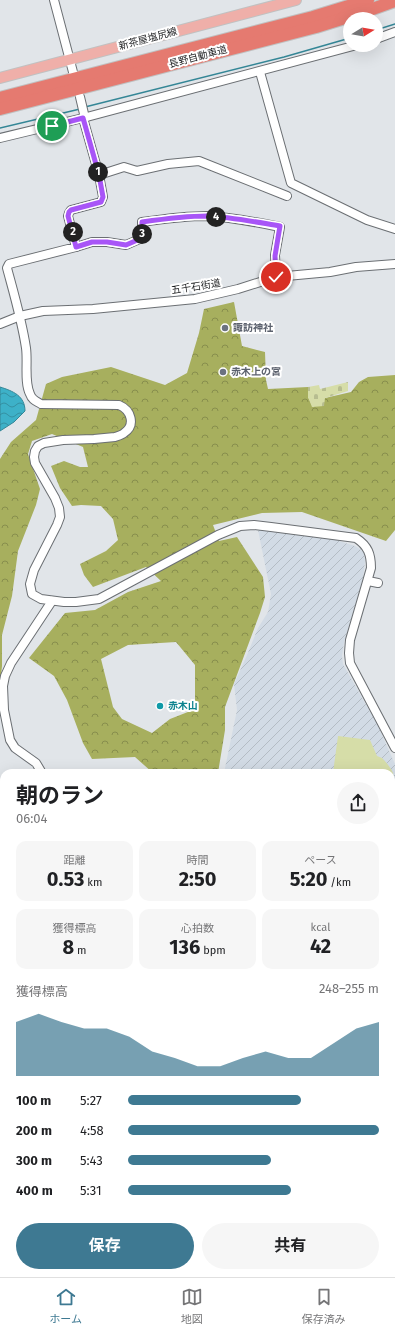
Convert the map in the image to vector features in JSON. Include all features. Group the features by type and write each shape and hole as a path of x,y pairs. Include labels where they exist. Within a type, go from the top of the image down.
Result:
{"highway":[{"name":"長野自動車道","path":"0,98 292,23 368,0"},
{"name":"長野自動車道","path":"0,109 308,29 395,1"}],"main road":[{"name":"新茶屋塩尻線","path":"0,78 296,0"}],"street":[{"path":"54,0 73,72"},
{"path":"383,36 395,32"},
{"path":"0,138 83,110 260,72 343,49"},
{"path":"260,72 290,183 367,220 395,229"},
{"path":"76,247 68,216 69,212 71,210 101,202 103,197 83,110"},
{"path":"99,175 124,167 137,171 175,163 200,161 286,196"},
{"path":"276,277 275,256 280,226 207,216 171,218 142,222 142,238 126,245 107,242 92,242 9,264 7,268 20,316 26,350 29,394 33,400 41,404 119,405 124,407 131,416 129,428 121,435 102,439 49,441 38,446 35,451 35,463 56,498 60,517 58,525 34,570 30,584 32,594 41,599 52,601 76,602 99,599 223,532 240,526 254,525 356,538 362,542 369,551 371,568 350,640 350,663 395,748"},
{"name":"五千石街道","path":"0,324 20,316 43,311 94,309 195,299 233,291 276,277 330,272 356,267 395,264"},
{"path":"368,581 378,583"},
{"path":"40,769 36,763 15,748 10,740 4,710 3,686 5,676 11,664 52,601"}],"shaded area":[{"path":"258,530 336,540 355,546 364,553 365,562 363,578 344,642 342,656 343,664 378,726 395,764 395,769 225,769 237,710 234,684 258,628 268,612 271,594"}],"green space":[{"path":"234,302 242,346 265,352 266,380 268,389 308,387 308,397 313,407 325,398 351,392 359,382 368,377 395,375 395,530 386,541 302,512 262,513 213,525 219,541 237,537 263,577 265,597 225,707 225,730 219,769 148,769 135,757 92,759 83,743 67,700 54,676 29,658 65,613 95,610 128,592 161,581 146,567 93,587 84,575 80,564 106,551 118,540 113,519 101,506 72,506 60,488 51,466 64,461 80,467 88,467 83,447 52,434 32,441 28,454 40,489 36,505 18,551 12,596 2,635 2,666 0,685 0,459 11,442 36,420 46,384 62,377 111,367 165,385 187,373 199,333 204,309","holes":["176,642 195,665 195,702 193,710 170,719 152,733 122,719 113,707 101,659 128,645"]},
{"path":"348,382 348,391 325,398 324,406 312,407 308,397 308,387 319,385 320,389"},
{"path":"338,736 370,740 377,756 382,758 391,769 334,769"}],"water":[{"path":"0,387 14,392 21,398 25,411 14,422 0,431"}],"waterway":[{"path":"383,28 395,24"},
{"path":"85,107 284,57 343,40"},
{"path":"0,128 80,109"}],"place":[{"name":"諏訪神社","path":"225,328"},
{"name":"赤木上の宮","path":"223,372"},
{"name":"赤木山","path":"160,706"}],"route":[{"path":"52,126 83,118 99,175 103,197 101,202 71,210 69,212 68,216 76,247 92,242 107,242 126,245 132,243 142,238 142,222 171,218 207,216 247,221 280,226 275,256 276,277"}]}
